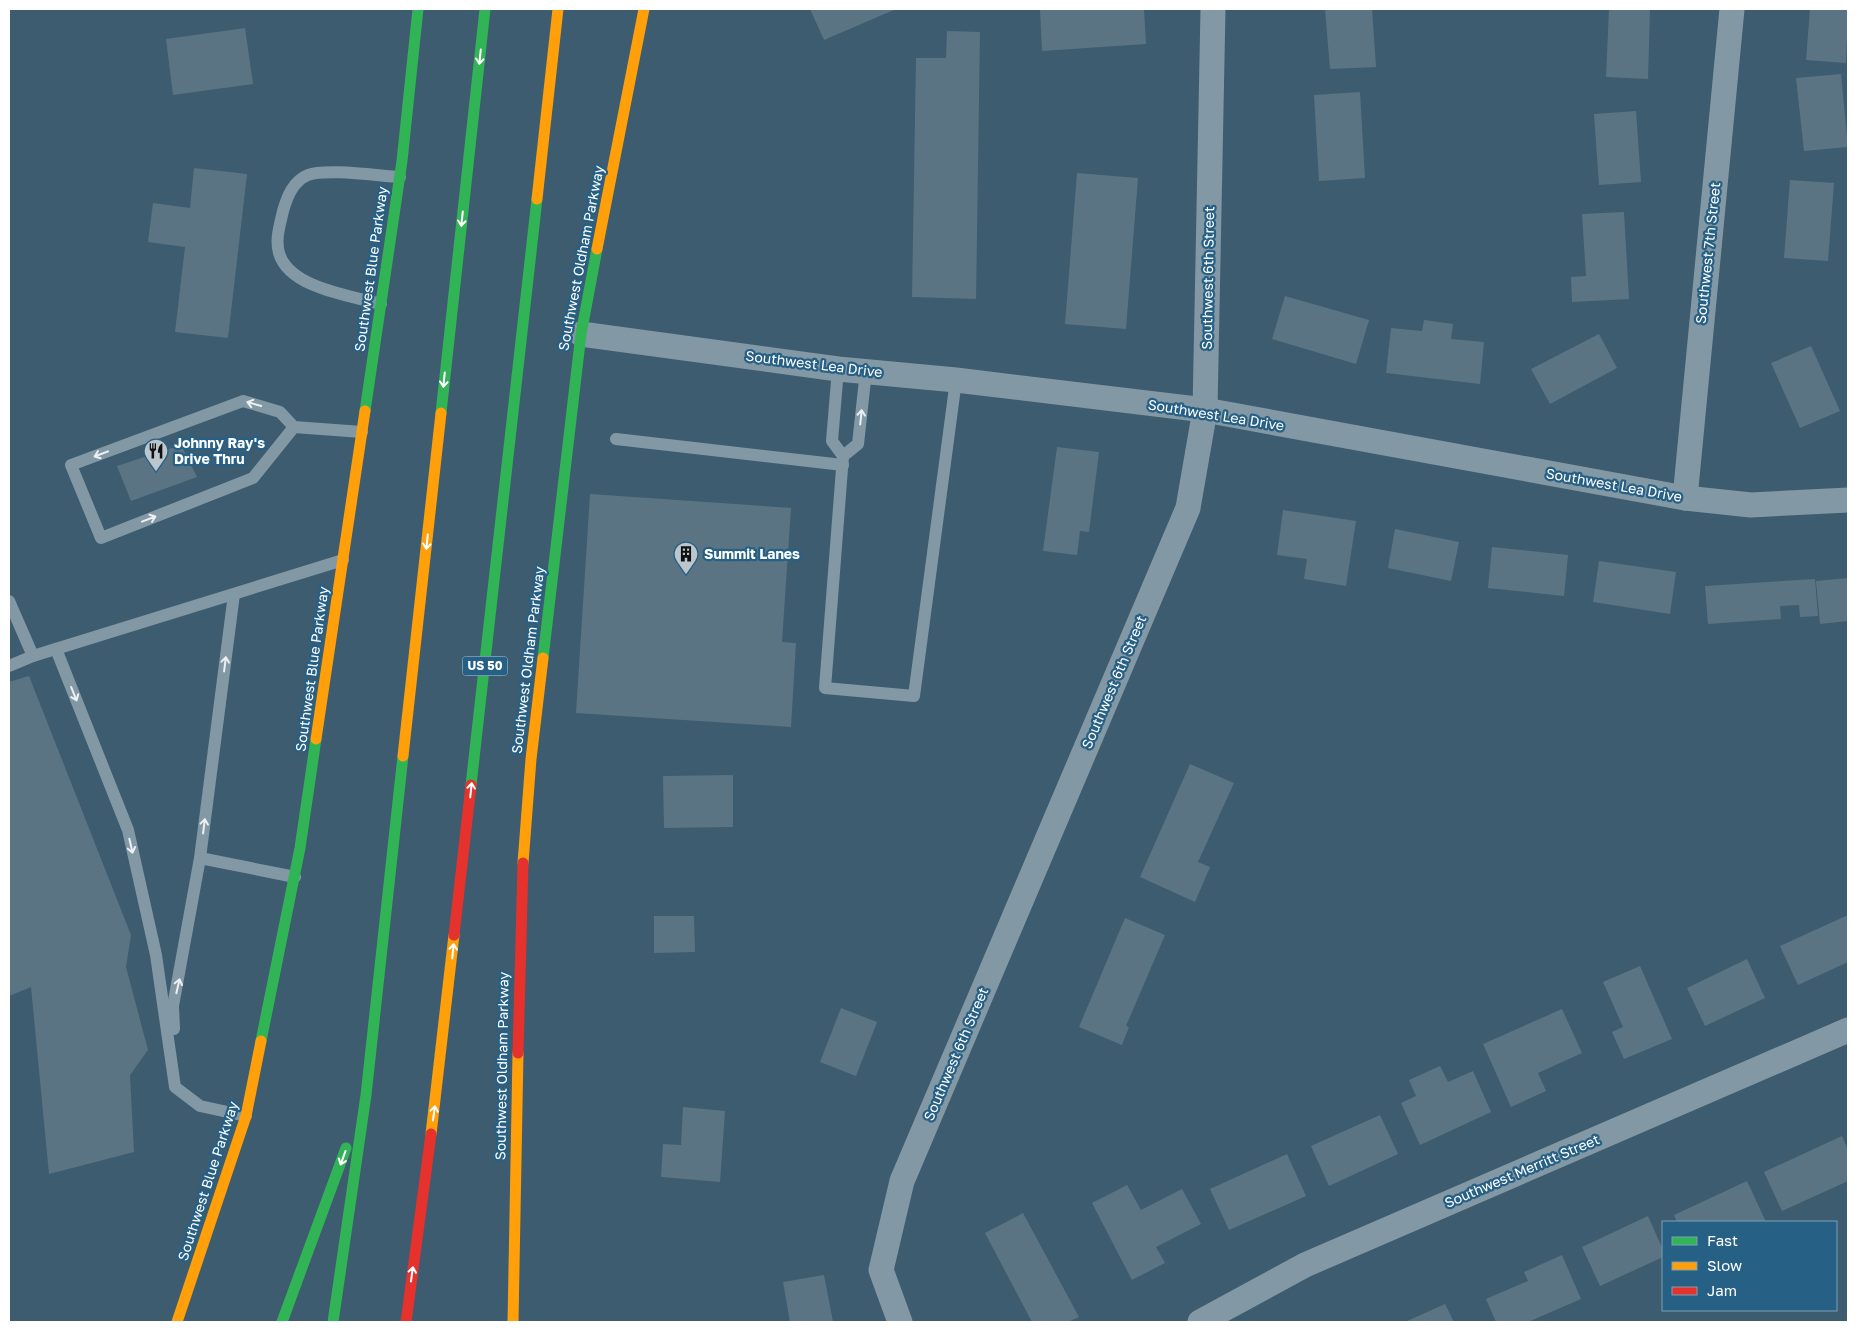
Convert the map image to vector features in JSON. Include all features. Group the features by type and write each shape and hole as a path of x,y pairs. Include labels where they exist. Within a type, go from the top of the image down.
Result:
{"main road":[{"name":"Southwest Blue Parkway","path":"177,1322 246,1116 295,876 400,177 418,9"},
{"path":"333,1322 366,1095 485,9"},
{"name":"US 50","path":"406,1322 435,1106 558,9"},
{"name":"Southwest Oldham Parkway","path":"513,1322 518,982 523,858 532,759 580,334 644,9"},
{"path":"282,1322 366,1095"}],"street":[{"name":"Southwest 6th Street","path":"900,1322 881,1270 902,1180 1188,508 1205,410 1213,9"},
{"name":"Southwest 7th Street","path":"1684,498 1732,9"},
{"name":"Southwest Lea Drive","path":"580,334 838,368 1205,410 1684,498 1751,505 1848,500"},
{"name":"Southwest Merritt Street","path":"1200,1322 1305,1264 1848,1030"}],"lane":[{"path":"381,304 310,284 297,277 279,254 277,237 292,188 302,178 310,174 400,177"},
{"path":"838,368 832,441 843,461 825,688 914,696 956,380"},
{"path":"843,461 858,444 866,371"},
{"path":"294,428 253,478 101,538 71,465 243,401 280,412 294,428 362,432"},
{"path":"616,439 843,461"},
{"path":"9,666 33,656 343,560"},
{"path":"175,1087 173,1006 200,858 234,594"},
{"path":"9,601 33,656"},
{"path":"56,649 128,830 156,954 175,1087 200,1106 246,1116"},
{"path":"200,858 295,876"}],"building":[{"path":"810,9 896,9 824,40"},
{"path":"1040,9 1144,9 1146,44 1042,51"},
{"path":"1325,9 1372,9 1376,67 1330,69"},
{"path":"1609,9 1650,9 1648,79 1606,77"},
{"path":"1810,9 1848,9 1846,63 1806,60"},
{"path":"245,28 253,84 173,95 166,39"},
{"path":"947,31 980,32 976,299 912,297 916,58 946,58"},
{"path":"1841,74 1848,147 1804,151 1796,78"},
{"path":"1360,92 1365,178 1319,181 1314,95"},
{"path":"1636,111 1641,182 1599,185 1594,114"},
{"path":"194,168 247,174 228,338 175,332 185,247 148,242 153,203 190,208"},
{"path":"1077,173 1138,178 1126,329 1065,324"},
{"path":"1790,180 1834,183 1828,261 1784,258"},
{"path":"1624,212 1629,299 1572,302 1571,277 1586,276 1582,214"},
{"path":"1285,296 1369,320 1356,364 1272,339"},
{"path":"1424,320 1453,324 1451,339 1484,342 1480,384 1386,373 1391,328 1422,331"},
{"path":"1599,334 1617,368 1550,404 1531,369"},
{"path":"1811,346 1840,411 1800,428 1771,363"},
{"name":"Johnny Ray's Drive Thru","path":"181,445 197,477 131,501 117,466"},
{"path":"1057,447 1099,452 1089,532 1080,531 1077,555 1043,551"},
{"name":"Summit Lanes","path":"590,494 791,508 782,642 796,643 791,727 576,713"},
{"path":"1283,510 1356,521 1346,586 1304,579 1307,559 1277,555"},
{"path":"1395,529 1459,542 1451,581 1388,568"},
{"path":"1492,547 1568,555 1564,596 1488,588"},
{"path":"1599,561 1676,572 1670,614 1593,602"},
{"path":"1848,578 1848,621 1820,624 1816,581"},
{"path":"1815,579 1818,616 1800,617 1799,605 1780,606 1781,619 1708,624 1705,586"},
{"path":"29,676 131,935 126,967 148,1050 130,1075 134,1152 49,1174 31,987 9,996 9,682"},
{"path":"1190,764 1234,783 1198,862 1210,867 1195,902 1140,877"},
{"path":"733,775 733,827 664,828 663,776"},
{"path":"1848,915 1848,962 1798,985 1780,946"},
{"path":"654,916 694,916 695,952 654,953"},
{"path":"1125,918 1165,935 1126,1026 1129,1027 1122,1045 1079,1027"},
{"path":"1747,959 1765,998 1705,1026 1687,988"},
{"path":"1640,966 1672,1039 1624,1059 1612,1032 1623,1027 1603,982"},
{"path":"841,1008 877,1022 856,1076 820,1062"},
{"path":"1562,1009 1582,1053 1538,1073 1546,1091 1511,1107 1483,1044"},
{"path":"1440,1066 1448,1082 1473,1071 1491,1112 1420,1145 1401,1103 1416,1096 1409,1080"},
{"path":"683,1107 725,1111 720,1182 661,1177 663,1144 681,1145"},
{"path":"1380,1115 1398,1154 1329,1186 1311,1146"},
{"path":"1842,1136 1848,1150 1848,1181 1782,1211 1764,1172"},
{"path":"1287,1154 1306,1196 1229,1230 1210,1189"},
{"path":"1747,1181 1766,1221 1677,1221 1674,1215"},
{"path":"1127,1185 1141,1210 1182,1189 1201,1224 1156,1247 1165,1263 1132,1280 1092,1203"},
{"path":"1023,1213 1079,1317 1068,1322 1032,1322 985,1233"},
{"path":"1648,1216 1662,1248 1662,1257 1600,1286 1582,1247"},
{"path":"1562,1255 1581,1299 1528,1322 1496,1322 1486,1299 1528,1281 1524,1272"},
{"path":"824,1275 833,1322 790,1322 783,1282"},
{"path":"1445,1304 1454,1322 1405,1322"}],"traffic: fast":[{"path":"365,411 402,161 418,9"},
{"path":"441,413 485,9"},
{"path":"471,785 537,199"},
{"path":"543,658 581,334 597,249"},
{"path":"261,1041 300,848 316,739"},
{"path":"333,1322 366,1095 403,756"},
{"path":"282,1322 346,1148"}],"traffic: slow":[{"path":"537,199 558,9"},
{"path":"597,249 644,9"},
{"path":"316,739 365,411"},
{"path":"403,756 441,413"},
{"path":"523,863 531,759 543,658"},
{"path":"431,1134 454,935"},
{"path":"177,1322 246,1116 261,1041"},
{"path":"513,1322 518,1053"}],"traffic: jam":[{"path":"454,935 471,785"},
{"path":"518,1053 523,863"},
{"path":"406,1322 431,1134"}],"place":[{"name":"Johnny Ray's Drive Thru","path":"156,472"},
{"name":"Summit Lanes","path":"686,575"}]}
